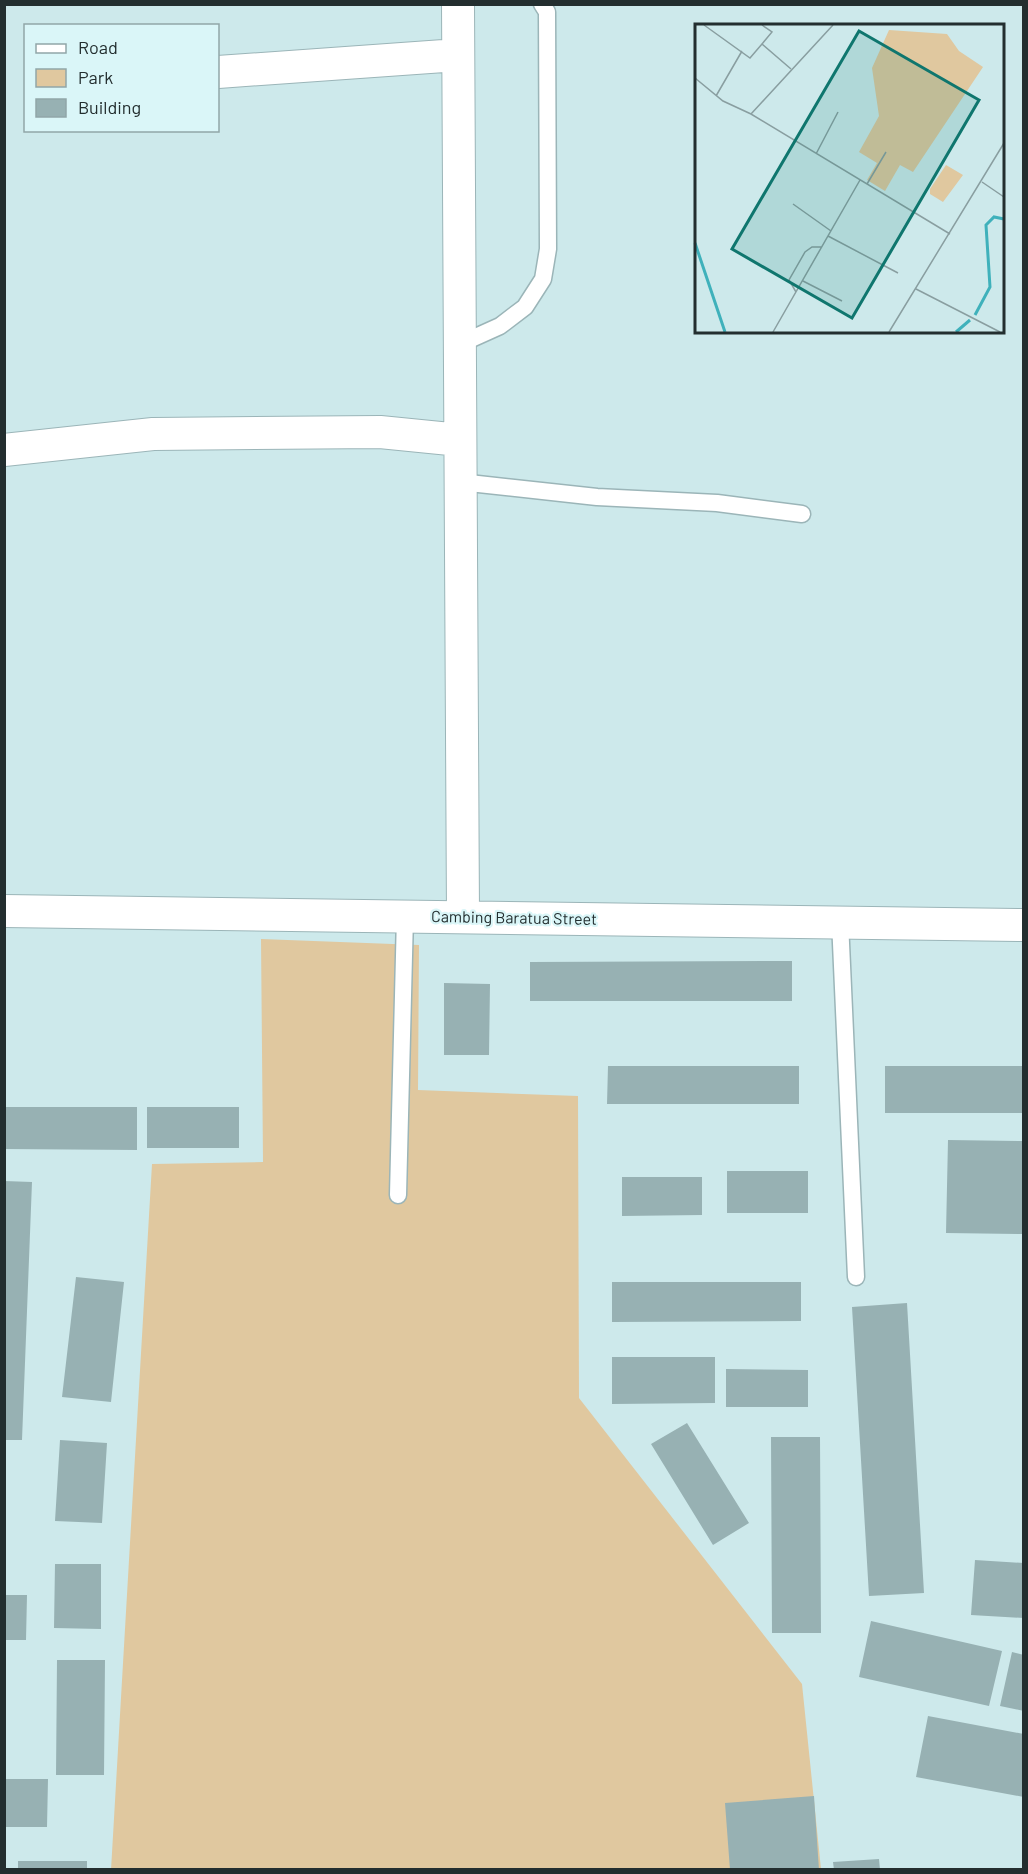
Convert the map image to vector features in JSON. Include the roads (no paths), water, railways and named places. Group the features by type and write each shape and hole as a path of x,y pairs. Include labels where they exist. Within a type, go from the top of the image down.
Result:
{"street":[{"path":"458,4 463,916"},
{"path":"219,72 458,55"},
{"path":"4,450 153,434 380,432 460,440"},
{"name":"Cambing Baratua Street","path":"4,911 1023,925"}],"lane":[{"path":"460,344 500,326 525,307 543,279 548,249 547,12 542,4"},
{"path":"460,482 597,497 717,503 802,514"},
{"path":"399,1195 405,916"},
{"path":"840,921 856,1277"}]}
